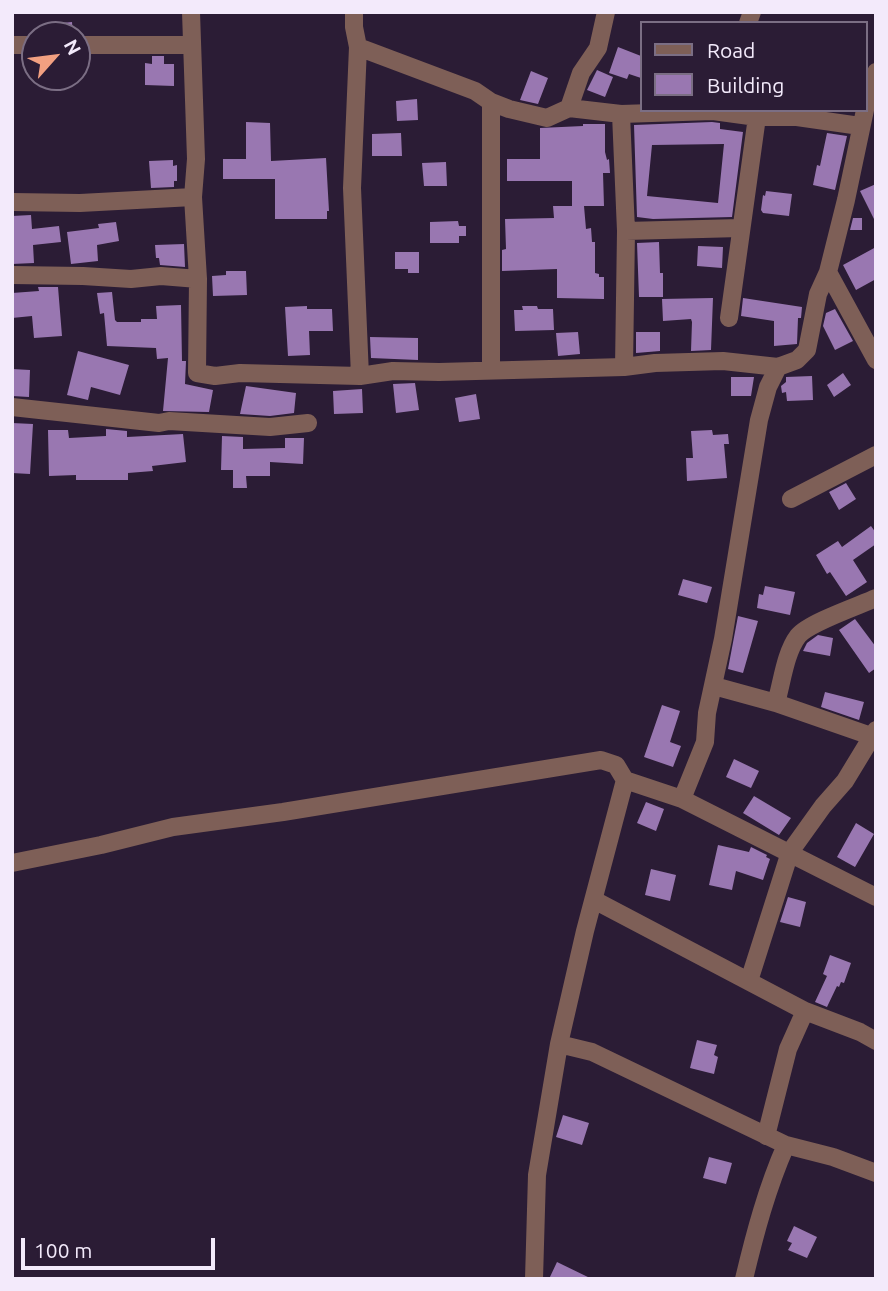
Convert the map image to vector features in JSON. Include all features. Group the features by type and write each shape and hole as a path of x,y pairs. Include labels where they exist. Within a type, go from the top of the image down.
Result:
{"street":[{"path":"191,12 196,159 193,197 198,279 197,373 215,376 240,373 360,376 393,371 624,367 655,363 723,361 778,367 797,360 807,349 818,294 828,272 863,115 757,117 720,112"},
{"path":"354,12 358,47 352,188 360,376"},
{"path":"569,108 581,73 598,48 606,12"},
{"path":"91,45 191,45"},
{"path":"358,47 475,91 491,102 509,109 547,118 569,108 621,114 682,112"},
{"path":"867,103 875,80"},
{"path":"491,102 491,369"},
{"path":"621,114 626,231 624,367"},
{"path":"729,318 757,117"},
{"path":"12,202 80,203 193,197"},
{"path":"626,231 740,228"},
{"path":"828,272 876,360"},
{"path":"12,275 131,279 161,276 198,279"},
{"path":"682,799 705,742 759,420 768,387 778,367"},
{"path":"12,407 159,423 170,421 270,427 308,423"},
{"path":"790,499 876,455"},
{"path":"776,703 798,635 816,624 876,598"},
{"path":"714,686 873,733 845,781 790,852 749,981"},
{"path":"12,863 173,827 283,812 601,760 616,765 625,780 682,799 876,897"},
{"path":"534,1279 537,1175 559,1044 606,847 625,780"},
{"path":"594,900 805,1011 876,1041"},
{"path":"766,1136 788,1049 805,1011"},
{"path":"559,1044 592,1052 786,1145 833,1157 876,1173"},
{"path":"744,1279 761,1212 786,1145"}],"building":[{"path":"618,47 640,56 640,78 629,74 627,79 609,73"},
{"path":"152,56 164,56 164,64 174,64 174,86 145,85 145,63 152,64"},
{"path":"597,70 613,77 605,97 587,90"},
{"path":"531,71 548,78 538,104 520,100"},
{"path":"417,99 418,120 397,121 396,101"},
{"path":"246,122 270,123 271,161 326,158 329,211 327,219 275,219 275,179 223,179 223,159 246,159"},
{"path":"712,122 720,123 720,129 743,132 732,217 637,217 634,125","holes":["724,144 718,203 647,196 652,145"]},
{"path":"605,124 605,152 607,160 609,159 610,173 603,173 604,206 584,206 586,229 591,228 592,242 595,242 595,273 604,277 604,299 557,298 557,269 502,271 502,250 506,249 505,219 554,218 553,206 572,206 572,181 507,181 507,159 540,159 540,128"},
{"path":"401,133 402,156 372,156 372,134"},
{"path":"827,133 847,136 835,190 813,185"},
{"path":"173,160 173,166 177,165 177,181 174,181 174,187 151,188 149,161"},
{"path":"446,162 447,186 424,186 422,163"},
{"path":"876,184 876,223 860,191"},
{"path":"766,191 792,194 789,216 763,213 763,195 765,196"},
{"path":"31,215 32,229 59,226 61,242 33,245 34,263 12,264 12,216"},
{"path":"853,218 862,218 862,230 850,230"},
{"path":"458,221 459,226 466,226 466,236 459,236 459,243 430,243 430,222"},
{"path":"116,222 119,241 97,245 98,261 71,264 67,232 99,228 98,224"},
{"path":"659,242 663,297 639,297 637,243"},
{"path":"184,244 185,267 160,265 159,258 156,258 155,245"},
{"path":"698,246 723,247 722,268 697,266"},
{"path":"876,247 876,279 856,290 843,265"},
{"path":"395,252 419,252 419,273 408,273 408,269 395,269"},
{"path":"226,271 246,271 247,295 213,296 212,276 226,275"},
{"path":"38,287 58,287 62,336 34,338 32,316 12,318 12,293 39,291"},
{"path":"112,292 117,322 157,319 156,306 181,305 182,361 186,361 185,384 213,390 209,412 163,411 168,358 157,359 156,348 107,346 104,313 100,314 97,293"},
{"path":"713,298 711,350 691,351 691,319 663,321 662,299"},
{"path":"743,298 802,307 801,318 798,318 797,344 774,346 774,321 741,316"},
{"path":"307,306 307,309 332,309 333,331 309,331 310,355 288,356 285,307"},
{"path":"522,306 553,309 554,330 515,331 514,310 523,310"},
{"path":"835,309 853,341 835,350 823,326 826,313"},
{"path":"578,332 580,354 558,356 556,333"},
{"path":"636,332 660,332 660,351 636,353"},
{"path":"370,337 418,338 418,360 371,358"},
{"path":"78,351 129,365 120,395 91,387 88,400 67,395"},
{"path":"12,369 30,370 29,397 12,396"},
{"path":"843,373 851,385 834,397 827,385"},
{"path":"812,376 813,400 787,401 786,392 782,393 781,386 786,382 786,377"},
{"path":"731,377 754,377 751,396 731,396"},
{"path":"415,383 419,410 396,413 393,384"},
{"path":"246,386 296,393 294,413 270,416 240,414"},
{"path":"362,389 363,413 334,414 333,391"},
{"path":"476,394 480,419 459,422 455,398"},
{"path":"12,423 33,424 30,474 12,473"},
{"path":"106,429 127,431 127,437 183,434 186,462 152,466 153,471 128,473 128,480 76,480 76,475 49,476 48,430 68,430 69,438 106,436"},
{"path":"712,430 713,435 728,434 729,444 724,444 727,478 687,481 686,458 693,458 691,431"},
{"path":"222,436 243,437 243,449 285,448 285,438 304,438 303,464 270,462 270,476 246,476 247,488 233,488 233,470 221,470"},
{"path":"846,483 856,499 839,510 829,492"},
{"path":"871,526 876,533 876,544 853,560 867,582 846,596 830,572 827,574 816,555 838,541 842,547"},
{"path":"683,579 712,587 707,603 678,595"},
{"path":"765,586 795,592 790,615 757,608 759,594 763,595"},
{"path":"738,616 758,621 743,673 728,669"},
{"path":"855,619 876,647 876,668 869,673 839,630"},
{"path":"818,635 833,638 830,656 803,651 807,643"},
{"path":"825,692 864,702 859,720 821,707"},
{"path":"662,705 680,711 670,742 681,746 673,767 644,757"},
{"path":"734,759 759,771 751,788 726,777"},
{"path":"754,796 791,818 779,835 743,813"},
{"path":"646,802 664,809 656,831 637,823"},
{"path":"856,823 874,834 855,867 837,857"},
{"path":"718,845 749,852 751,847 767,855 770,859 763,880 736,871 732,890 709,885"},
{"path":"651,869 676,875 670,901 645,895"},
{"path":"788,897 806,902 800,927 780,922"},
{"path":"830,955 851,963 844,983 841,982 839,987 837,986 827,1007 815,1002 827,976 823,974"},
{"path":"697,1040 717,1045 714,1055 718,1057 714,1074 690,1068"},
{"path":"563,1115 589,1123 582,1145 556,1137"},
{"path":"709,1157 732,1163 726,1184 703,1178"},
{"path":"794,1226 817,1237 807,1258 788,1250 792,1243 787,1241"},
{"path":"557,1262 592,1279 549,1279"}]}
